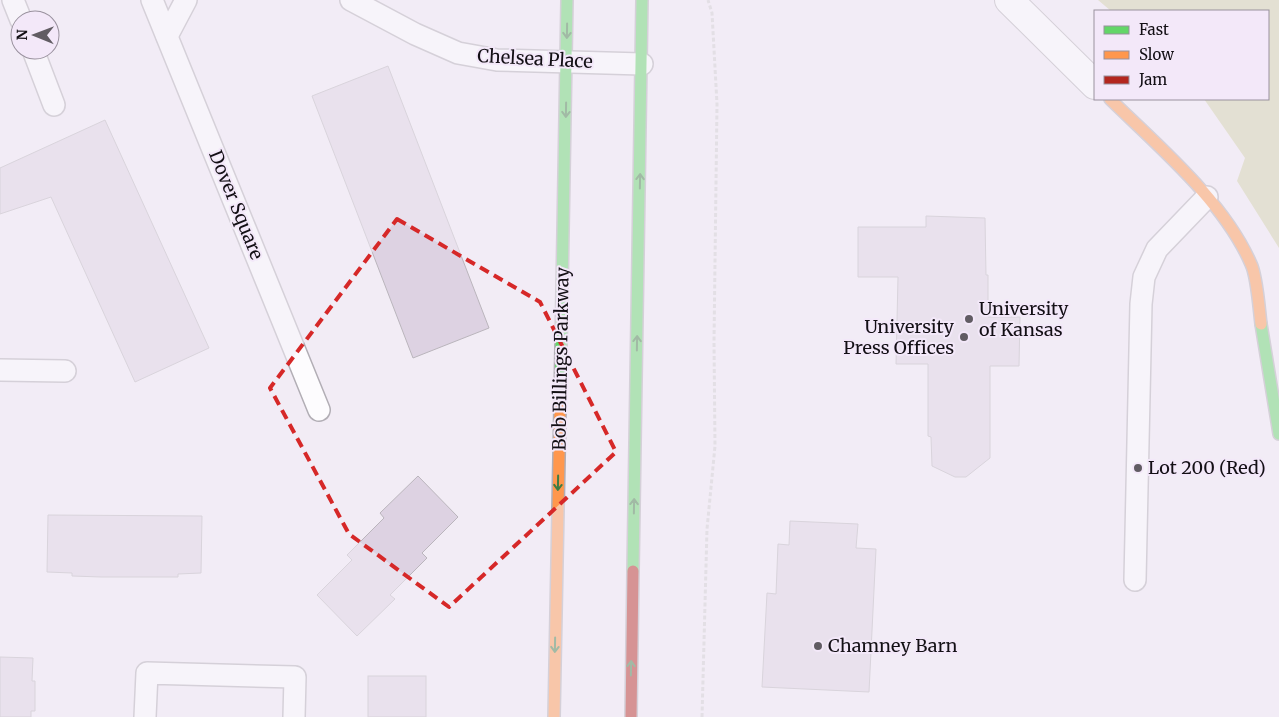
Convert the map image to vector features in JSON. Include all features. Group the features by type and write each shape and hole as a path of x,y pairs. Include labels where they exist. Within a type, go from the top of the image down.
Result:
{"main road":[{"name":"Bob Billings Parkway","path":"554,717 567,0"},
{"path":"630,717 642,0"},
{"path":"1111,100 1207,197 1230,225 1252,265 1279,434"}],"street":[{"path":"1009,0 1094,83"}],"lane":[{"name":"Dover Square","path":"152,0 319,410"},
{"path":"167,36 186,0"},
{"name":"Chelsea Place","path":"352,0 388,9 415,34 458,53 497,60 642,64"},
{"path":"37,60 54,105"},
{"path":"1135,580 1141,304 1144,277 1157,249 1207,197"},
{"path":"0,370 65,371"},
{"path":"145,717 147,673 295,677 294,717"}],"path":[{"path":"702,717 707,529 715,446 714,342 717,104 712,14 708,0"}],"highlighted area":[{"path":"397,219 540,302 616,452 449,607 349,534 270,388"}],"green space":[{"path":"1098,0 1279,0 1279,248 1237,181 1245,158 1205,100 1269,100 1269,10 1110,10"}],"building":[{"path":"388,66 489,328 413,358 312,96"},
{"path":"105,120 209,348 135,382 51,197 0,214 0,168"},
{"name":"University Press Offices","path":"926,216 985,218 988,317 1020,317 1019,366 990,366 990,458 966,477 955,477 932,466 931,437 928,436 928,364 896,364 898,277 858,277 858,227 926,227"},
{"path":"418,476 458,517 422,553 427,558 390,595 395,599 357,636 317,595 352,560 347,555 384,518 380,513"},
{"path":"48,515 202,516 201,573 178,574 178,577 101,577 72,576 72,573 47,572"},
{"name":"Chamney Barn","path":"790,521 858,524 856,548 876,549 869,692 762,687 767,593 776,594 778,544 789,545"},
{"path":"0,657 33,658 32,681 35,681 35,711 31,711 31,717 0,717"},
{"path":"368,676 426,676 426,717 368,717"}],"traffic: fast":[{"path":"560,406 567,0"},
{"path":"633,571 642,0"},
{"path":"1261,324 1279,434"}],"traffic: slow":[{"path":"1111,100 1169,155 1207,196 1224,218 1239,241 1253,269 1261,324"},
{"path":"554,717 560,406"}],"traffic: jam":[{"path":"631,717 633,571"}],"place":[{"name":"University of Kansas","path":"969,319"},
{"name":"University Press Offices","path":"964,337"},
{"name":"Lot 200 (Red)","path":"1138,468"},
{"name":"Chamney Barn","path":"818,646"}]}
